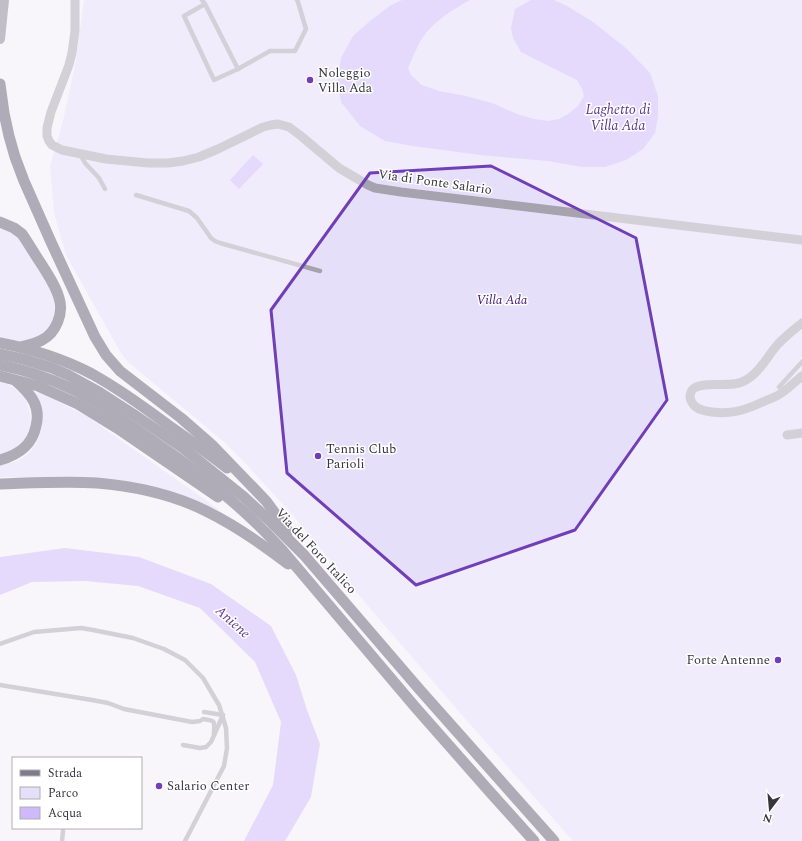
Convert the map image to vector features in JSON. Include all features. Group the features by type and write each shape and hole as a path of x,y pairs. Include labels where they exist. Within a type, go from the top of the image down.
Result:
{"highway":[{"path":"0,84 9,136 20,170 51,242 99,345 112,363 170,409 227,460 274,511 304,555"},
{"path":"0,222 14,228 22,234 55,286 61,303 61,309 53,330 41,341 21,347"},
{"path":"0,343 21,347 65,362 108,383 188,438 257,492"},
{"name":"Via del Foro Italico","path":"0,354 34,362 61,372 116,402 183,448 253,505 304,555 420,690 554,841"},
{"name":"Via del Foro Italico","path":"0,365 51,380 95,401 196,470 226,495 254,520 272,539 416,708 534,841"},
{"path":"0,376 47,390 73,401 122,431 254,520"},
{"path":"0,460 15,455 25,449 33,436 37,422 37,410 33,400 27,391 14,379"},
{"path":"0,484 96,483 128,487 174,498 207,511 233,525 262,544 306,578"}],"main road":[{"path":"0,39 4,0"}],"street":[{"name":"Via di Ponte Salario","path":"75,0 75,31 72,53 47,124 46,134 50,143 54,147 62,150 106,159 148,163 192,160 206,155 263,127 281,125 289,127 339,168 375,188 802,240"},
{"path":"802,323 779,344 748,379 732,385 698,385 691,391 690,399 691,403 701,410 723,413 738,412 753,407 783,392 802,376"},
{"path":"787,435 802,432"}],"lane":[{"path":"238,69 204,2 184,16 214,80 238,69 270,51 295,51 306,29 297,0"},
{"path":"80,154 85,163 99,178 105,189"},
{"path":"136,195 189,211 197,218 211,238 220,244 320,271"},
{"path":"779,387 802,362"},
{"path":"0,644 34,632 81,628 133,638 164,650 185,660 203,678 219,705 223,715 226,728 227,748 224,766 185,841"},
{"path":"0,686 104,702 124,709 192,722 200,721 203,718 212,720 214,723 214,735"},
{"path":"204,712 223,715"},
{"path":"183,745 200,748 206,747 211,742 223,715"},
{"path":"62,841 64,831"}],"highlighted area":[{"path":"491,166 636,238 667,400 575,530 416,585 287,473 271,310 370,173"}],"green space":[{"name":"Villa Ada","path":"84,0 802,0 802,841 573,841 373,612 290,512 247,465 224,442 128,362 121,353 66,255 54,213 50,166 63,121 76,60"},
{"path":"0,227 11,231 22,242 53,297 54,315 50,326 42,335 23,343 0,339"},
{"path":"0,382 13,387 22,395 29,408 30,421 27,435 19,447 0,455"},
{"path":"34,392 45,395 88,417 221,511 174,493 138,483 112,479 0,477 0,465 24,457 38,439 42,422"}],"water":[{"name":"Laghetto di Villa Ada","path":"402,0 470,0 439,20 421,40 408,68 411,75 422,85 439,91 492,103 517,114 534,119 548,121 559,119 578,106 584,96 582,89 577,80 521,52 513,38 511,28 515,9 531,0 554,0 567,6 593,22 627,49 650,73 658,96 658,117 655,133 643,149 626,160 605,167 582,167 548,161 480,155 385,141 360,126 341,102 337,81 341,58 353,36 391,5"},
{"path":"253,155 263,164 239,189 230,180"},
{"name":"Aniene","path":"65,548 139,557 211,584 271,626 296,675 320,744 311,797 285,841 244,841 273,785 281,722 255,662 200,608 138,586 85,581 32,582 0,595 0,557"}],"place":[{"name":"Noleggio Villa Ada","path":"310,80"},
{"name":"Tennis Club Parioli","path":"318,456"},
{"name":"Forte Antenne","path":"778,660"},
{"name":"Salario Center","path":"159,786"}]}
